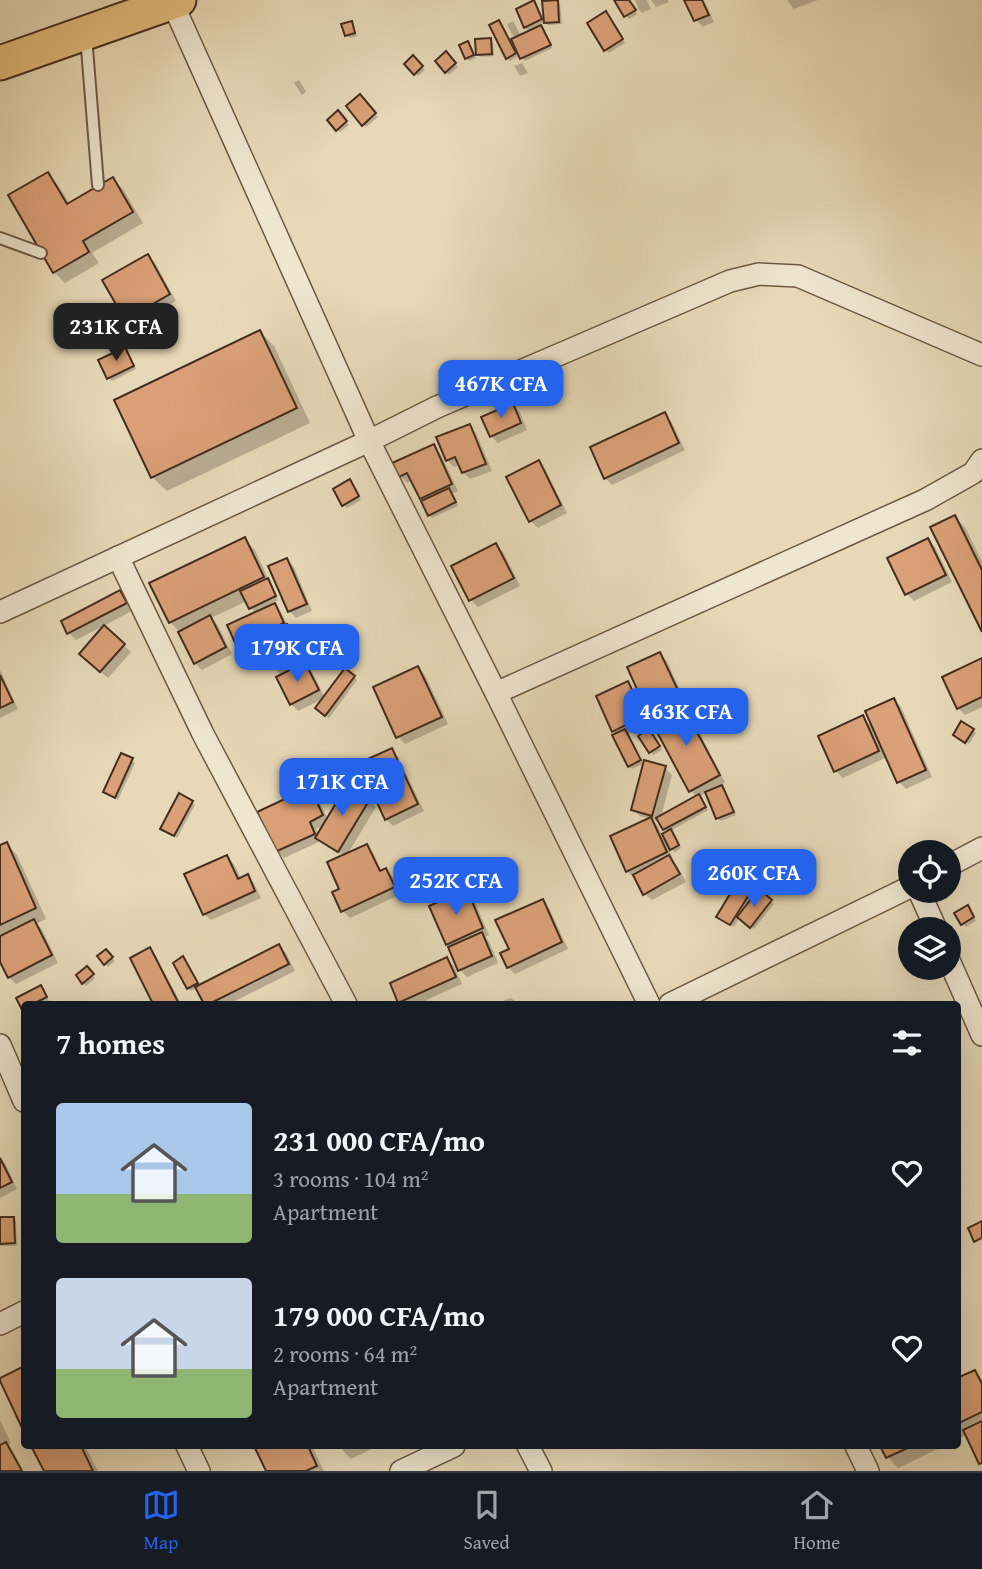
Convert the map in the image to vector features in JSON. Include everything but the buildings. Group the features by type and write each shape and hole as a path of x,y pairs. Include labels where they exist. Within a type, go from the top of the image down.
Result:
{"main road":[{"path":"0,62 175,1"}],"street":[{"path":"175,1 369,441 648,1001"},
{"path":"0,612 438,407 730,281 759,274 798,276 982,355"},
{"path":"496,693 925,500 973,473 982,460"},
{"path":"118,557 203,734 344,1001"},
{"path":"961,859 982,848"},
{"path":"676,1001 898,893"},
{"path":"958,980 982,1035"},
{"path":"0,1045 21,1094"},
{"path":"0,1324 21,1314"},
{"path":"188,1449 199,1471"},
{"path":"401,1471 448,1449"},
{"path":"530,1449 541,1471"},
{"path":"857,1449 868,1471"}],"lane":[{"path":"86,33 98,185"},
{"path":"0,238 41,253"}]}
